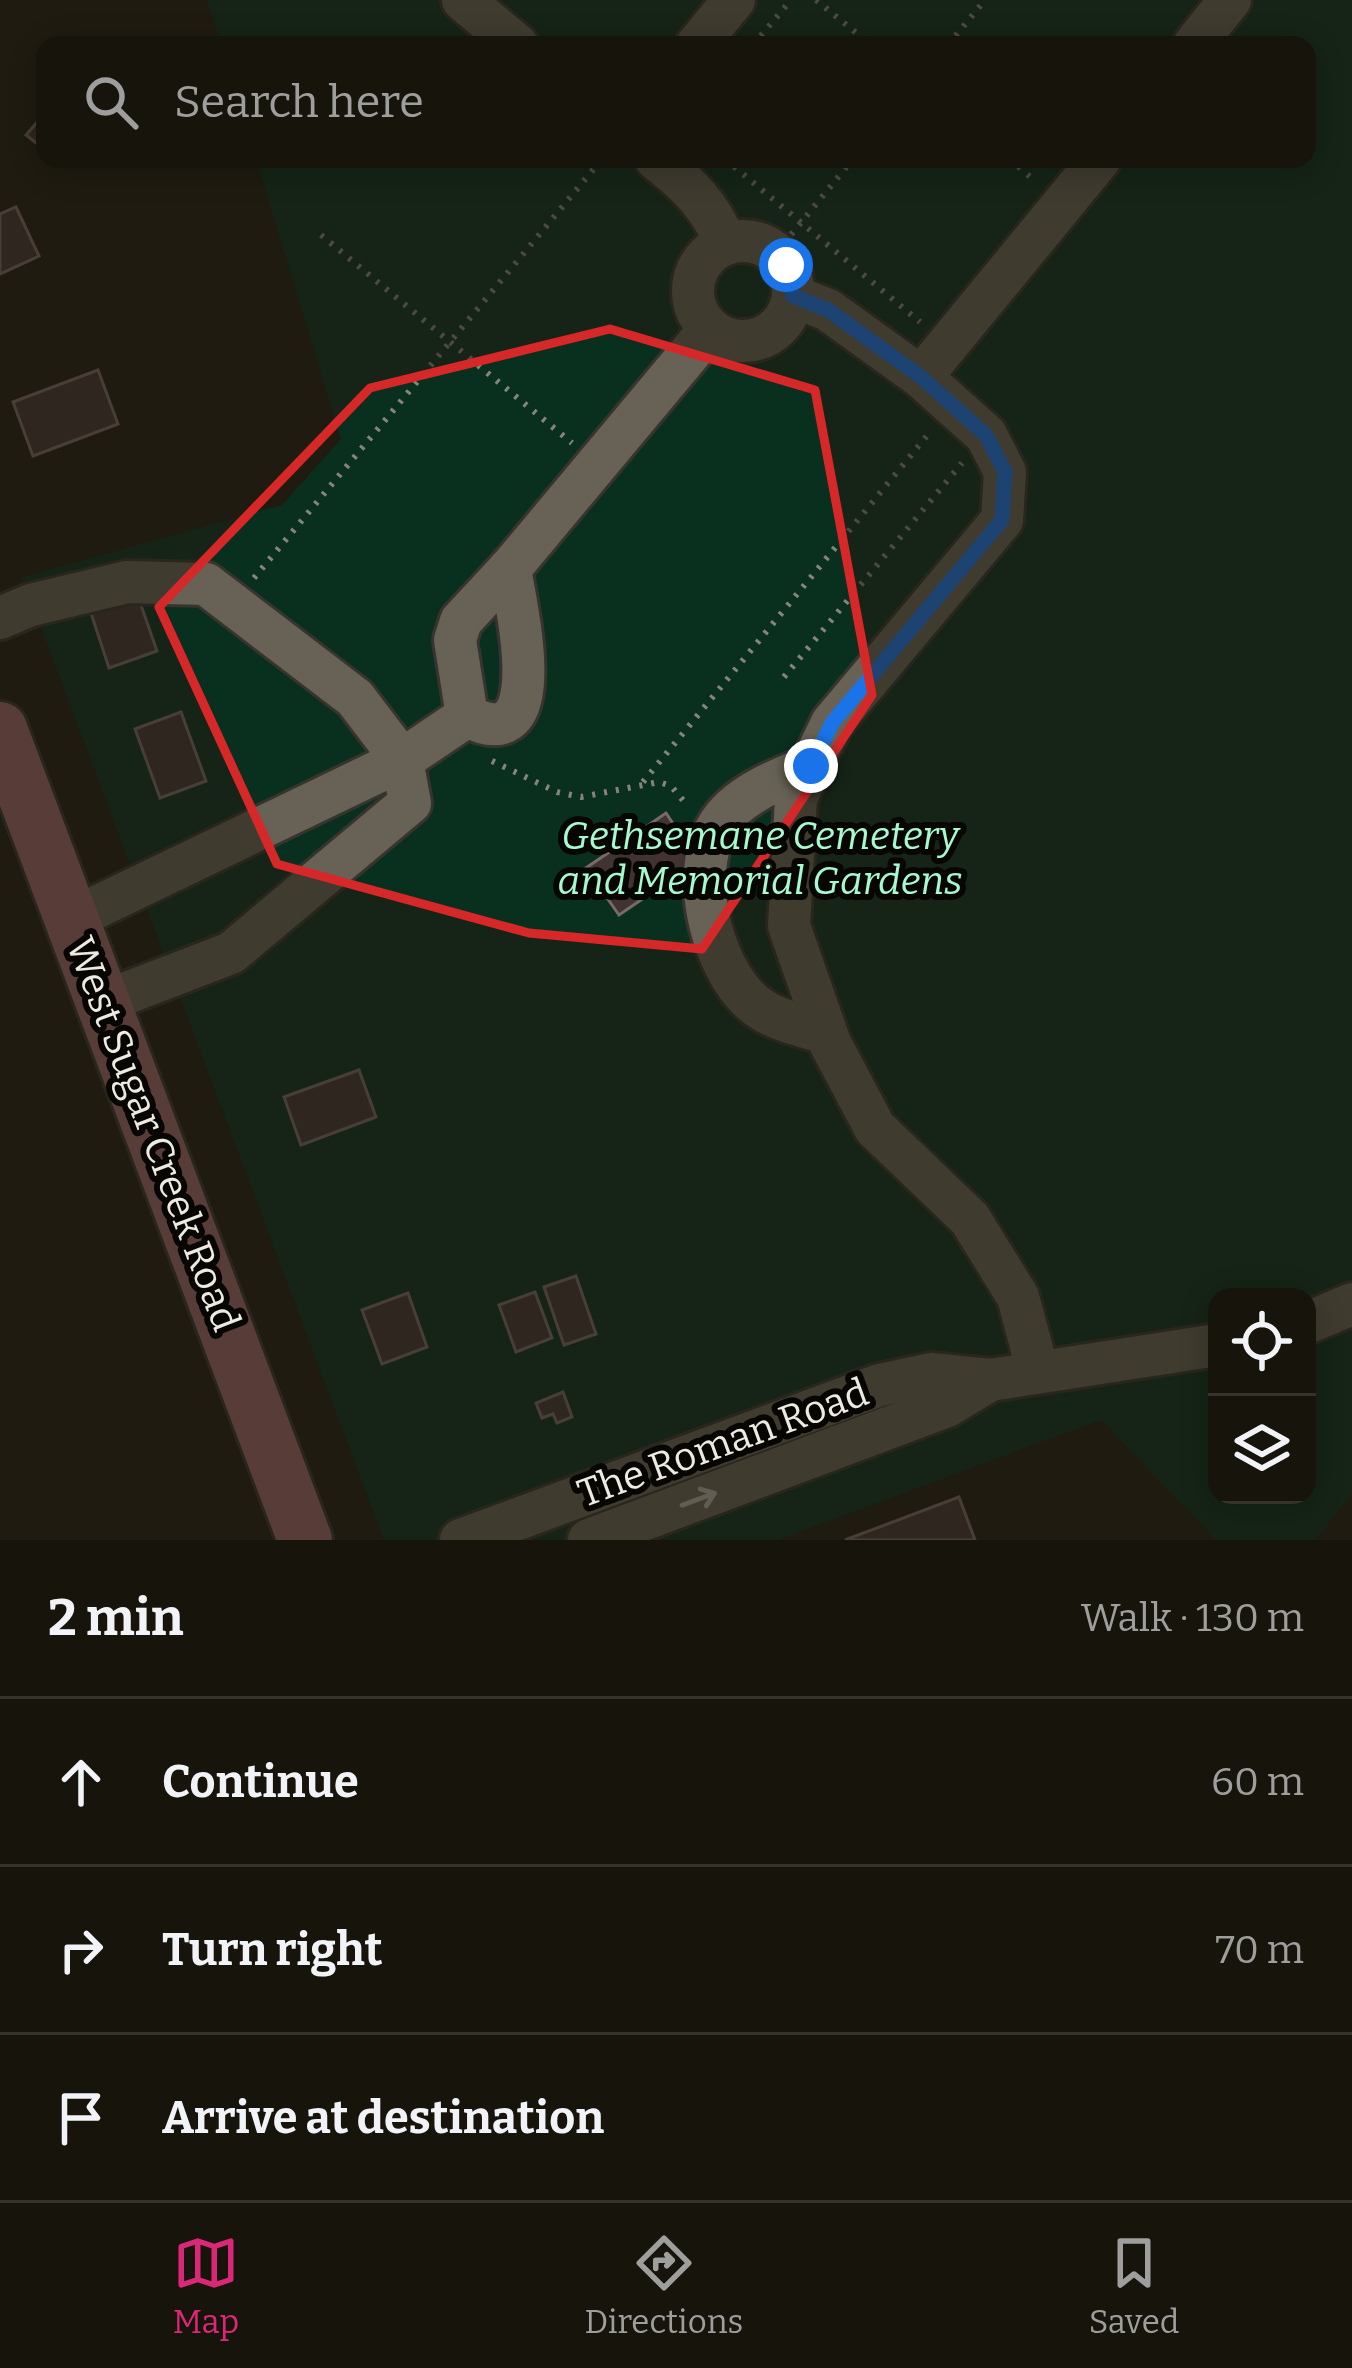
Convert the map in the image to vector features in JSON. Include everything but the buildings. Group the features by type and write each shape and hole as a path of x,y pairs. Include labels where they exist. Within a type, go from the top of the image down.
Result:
{"main road":[{"name":"West Sugar Creek Road","path":"0,729 305,1540"}],"street":[{"path":"463,0 507,36"},
{"path":"704,36 734,0"},
{"path":"1201,36 1231,0"},
{"path":"667,168 713,212 726,244"},
{"path":"937,391 948,345 1093,168"},
{"path":"788,237 786,265 793,296 781,324 754,340 723,337 710,329 699,315 694,282 699,265 726,244 788,237"},
{"path":"793,296 828,310 937,391 986,435 1005,472 1002,520 832,723 811,766 796,799 789,926 826,1033 875,1128 970,1219 1018,1297 1038,1372"},
{"path":"454,725 455,640 461,622 710,329"},
{"path":"72,919 402,760 454,725 500,725 512,718 524,679 510,568"},
{"path":"0,618 31,605 127,582 206,584 355,698 402,760 410,803 231,953 103,1002"},
{"path":"811,766 735,805 716,828 706,874 706,910 713,941 741,992 762,1010 826,1033"},
{"path":"1316,1319 1352,1304"},
{"name":"The Roman Road","path":"461,1540 880,1384 931,1373 990,1380 1208,1347"},
{"name":"The Roman Road","path":"590,1540 947,1406 990,1380"}],"path":[{"path":"761,36 791,0"},
{"path":"817,0 860,36"},
{"path":"955,36 985,0"},
{"path":"233,603 595,168"},
{"path":"732,168 788,237 948,345"},
{"path":"788,237 846,168"},
{"path":"321,235 598,464"},
{"path":"643,782 937,391"},
{"path":"784,677 986,435"},
{"path":"454,725 557,792 581,797 643,782 671,786 716,828"}],"highlighted area":[{"path":"610,329 815,390 872,695 702,949 529,933 277,864 159,607 370,388"}],"green space":[{"name":"Gethsemane Cemetery and Memorial Gardens","path":"207,0 1352,0 1352,1494 1315,1540 1216,1540 1101,1420 778,1540 384,1540 22,577 282,505 341,439 259,168 1316,168 1316,36 218,36"}],"route":[{"path":"786,265 793,296 828,310 921,377 986,435 1005,472 1002,520 832,723 811,766"}]}
